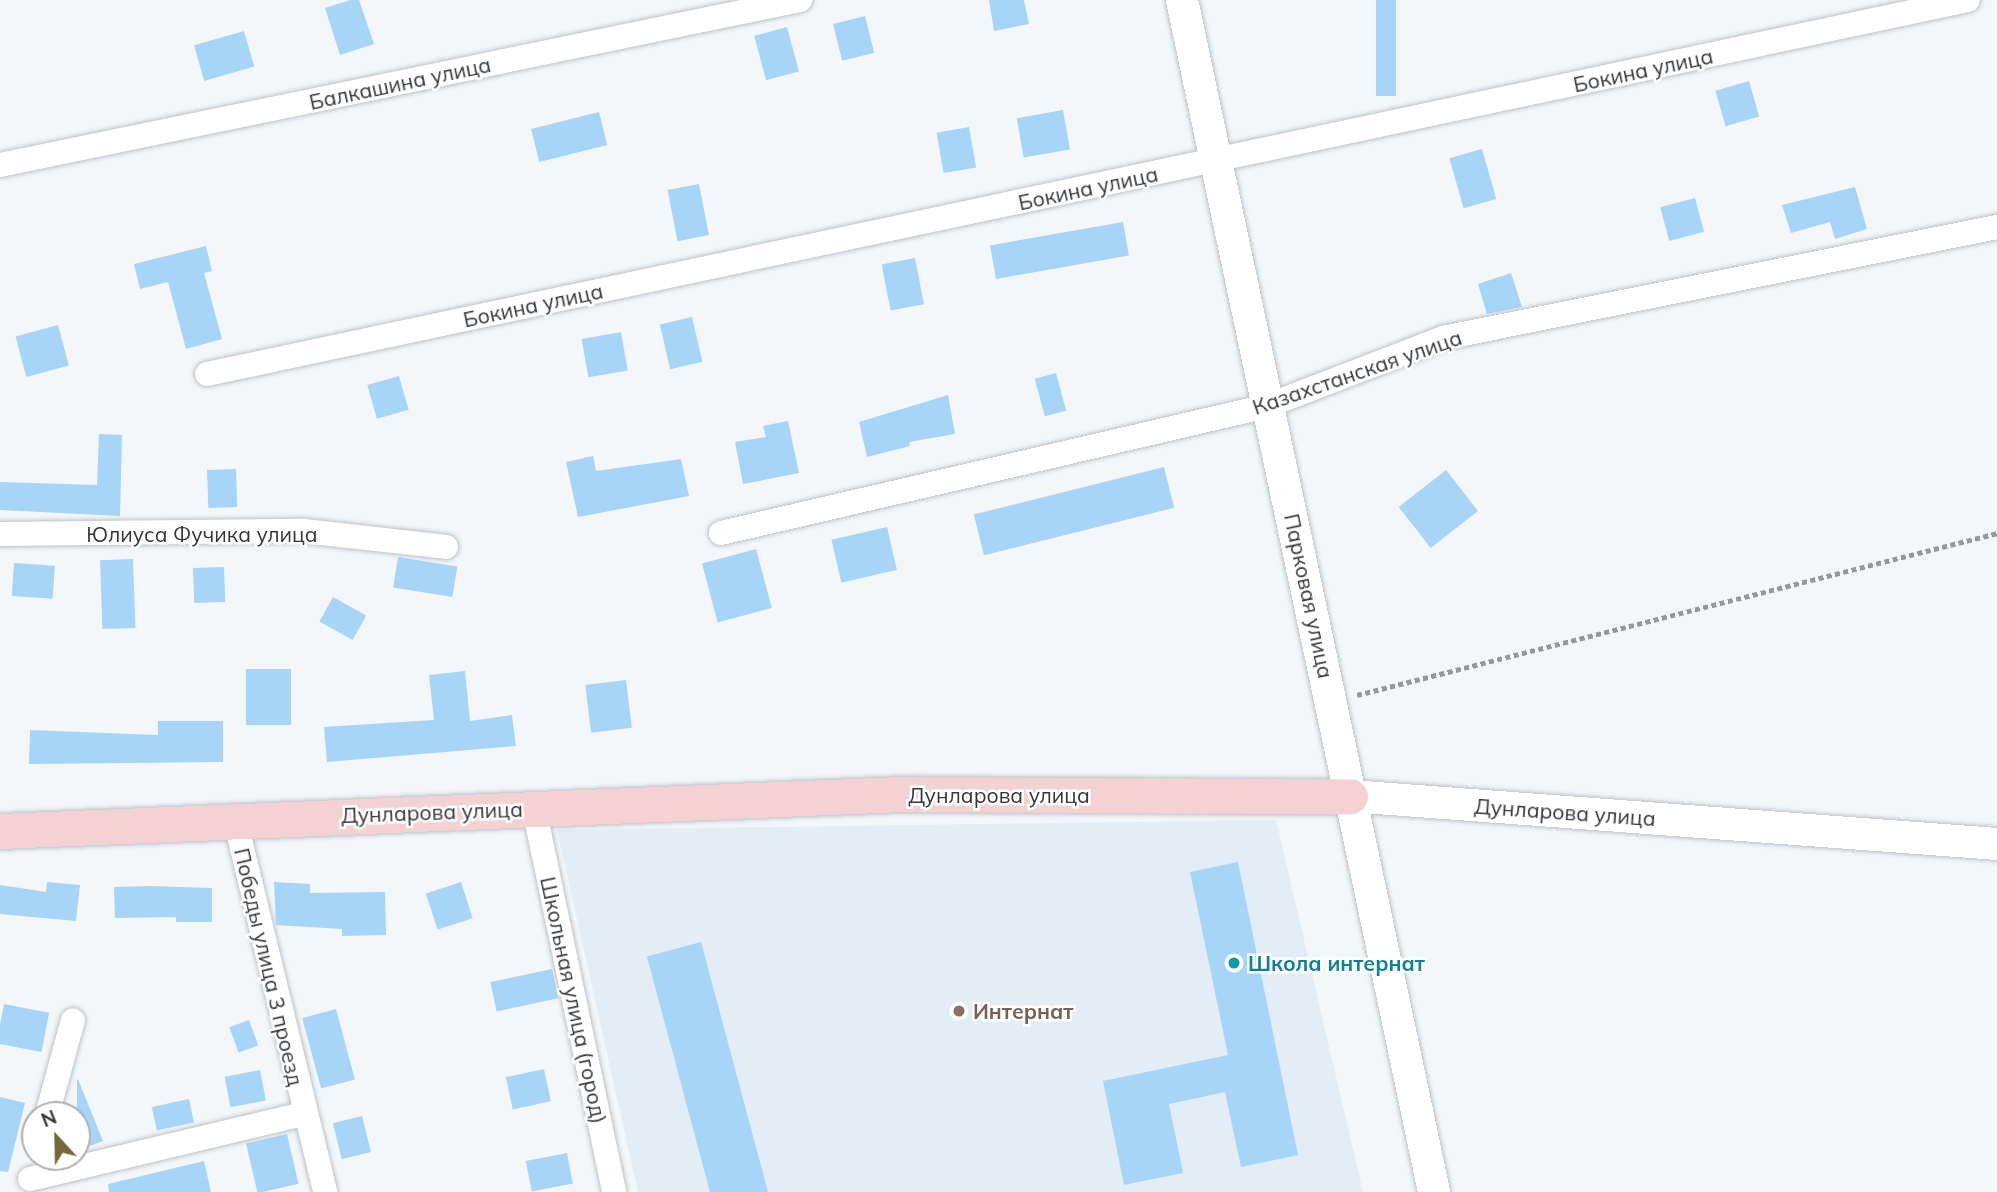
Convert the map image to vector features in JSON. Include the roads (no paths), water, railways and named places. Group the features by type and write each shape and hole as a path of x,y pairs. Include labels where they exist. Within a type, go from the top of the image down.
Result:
{"main road":[{"name":"Дунларова улица","path":"0,831 234,819 900,794 1350,796"}],"street":[{"name":"Балкашина улица","path":"0,165 800,0"},
{"name":"Парковая улица","path":"1182,0 1434,1192"},
{"name":"Бокина улица","path":"207,374 1968,0"},
{"name":"Казахстанская улица","path":"722,533 1267,406 1443,338 1997,227"},
{"name":"Юлиуса Фучика улица","path":"0,534 304,531 446,547"},
{"name":"Дунларова улица","path":"1350,796 1997,844"},
{"name":"Школьная улица (город)","path":"534,808 614,1192"},
{"name":"Победы улица 3 проезд","path":"234,819 303,1114 325,1192"},
{"path":"51,1101 73,1020"},
{"name":"Победы улица 3 проезд","path":"30,1176 303,1114"}],"place":[{"name":"Школа интернат","path":"1234,963"},
{"name":"Интернат","path":"959,1011"}]}
